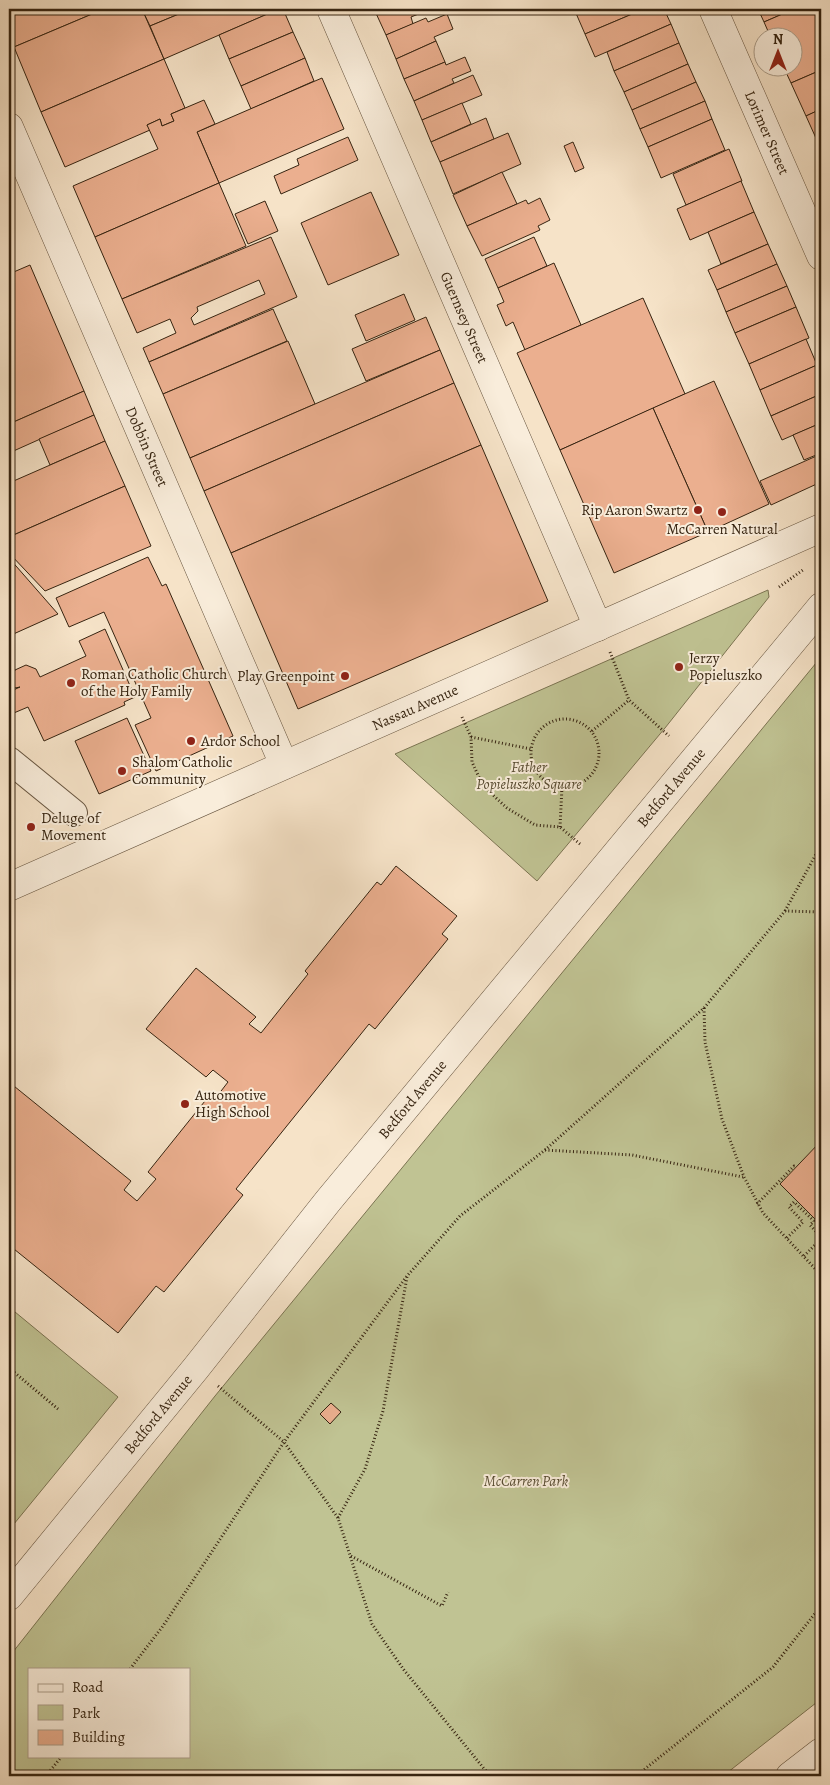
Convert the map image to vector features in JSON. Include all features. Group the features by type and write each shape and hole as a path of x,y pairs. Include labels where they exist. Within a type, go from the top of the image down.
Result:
{"street":[{"name":"Guernsey Street","path":"331,9 598,627"},
{"name":"Lorimer Street","path":"713,9 821,256"},
{"name":"Dobbin Street","path":"9,127 284,765"},
{"name":"Nassau Avenue","path":"9,887 821,528"},
{"name":"Bedford Avenue","path":"9,1596 196,1368 334,1193 821,607"},
{"path":"9,760 74,813"},
{"path":"790,1776 821,1752"}],"path":[{"path":"779,587 805,569"},
{"path":"610,651 629,700 669,736"},
{"path":"592,731 629,700"},
{"path":"461,714 471,737 472,762 483,786 507,808 535,825 560,827 580,844"},
{"path":"569,718 582,722 592,731 598,743 600,756 596,769 587,779 575,786 562,787 549,783 538,774 532,762 531,749 539,731 556,720 569,718"},
{"path":"471,737 531,749"},
{"path":"560,827 562,787"},
{"path":"131,1668 163,1626 284,1442 407,1276 460,1216 545,1150 704,1008 785,911 821,845"},
{"path":"785,911 821,912"},
{"path":"704,1008 705,1042 722,1119 744,1177 756,1204 821,1275"},
{"path":"545,1150 632,1155 744,1177"},
{"path":"756,1204 794,1166 796,1167"},
{"path":"786,1238 803,1222 789,1207 794,1202 814,1221 810,1225 821,1238 804,1256"},
{"path":"338,1518 365,1469 383,1411 407,1276"},
{"path":"9,1368 58,1409"},
{"path":"211,1381 284,1442 338,1518 372,1624 404,1670 490,1776"},
{"path":"350,1556 442,1606 448,1592"},
{"path":"636,1776 773,1667 821,1606"},
{"path":"46,1776 60,1758"}],"green space":[{"name":"Father Popieluszko Square","path":"768,590 769,597 665,728 537,881 395,754"},
{"name":"McCarren Park","path":"821,657 821,1699 723,1776 9,1776 9,1657 215,1396"},
{"path":"9,1307 118,1397 9,1530"}],"building":[{"path":"9,9 104,9 14,47 9,36"},
{"path":"104,9 142,9 164,59 41,112 14,47"},
{"path":"142,9 191,9 150,26"},
{"path":"191,9 279,9 164,59 150,26"},
{"path":"279,9 283,9 293,32 229,59 219,35"},
{"path":"374,9 431,9 411,17 413,24 386,35"},
{"path":"581,9 644,9 585,34 575,11"},
{"path":"644,9 664,9 671,24 595,57 585,34"},
{"path":"758,9 794,9 764,22"},
{"path":"794,9 821,9 821,70 791,83 789,78 802,78 802,28 767,28 764,22"},
{"path":"447,14 453,29 434,37 436,41 396,59 386,35 426,18 428,22"},
{"path":"671,24 679,43 614,71 607,52"},
{"path":"293,32 305,58 241,86 229,59"},
{"path":"436,41 445,62 404,79 396,59"},
{"path":"679,43 688,64 624,92 614,71"},
{"path":"465,57 471,71 452,79 454,83 414,101 404,79 445,62 446,65"},
{"path":"305,58 314,81 251,109 241,86"},
{"path":"164,59 185,108 171,114 174,121 162,126 160,119 147,125 150,130 65,167 41,112"},
{"path":"688,64 696,82 632,110 624,92"},
{"path":"821,70 821,109 806,116 791,83"},
{"path":"473,75 482,95 422,120 414,101"},
{"path":"322,78 344,129 219,183 197,132"},
{"path":"696,82 705,101 640,129 632,110"},
{"path":"204,100 215,124 197,132 219,183 95,237 73,186 158,149 147,125 160,119 162,126 174,121 171,114"},
{"path":"705,101 712,119 648,147 640,129"},
{"path":"462,103 471,124 431,142 422,120"},
{"path":"821,109 821,133 815,136 806,116"},
{"path":"486,118 494,139 440,162 431,142"},
{"path":"712,119 725,150 661,178 648,147"},
{"path":"508,133 521,164 453,194 440,162"},
{"path":"821,133 821,151 815,136"},
{"path":"348,137 358,160 281,194 274,176 299,165 297,159"},
{"path":"573,142 584,168 575,172 564,146"},
{"path":"729,149 742,181 686,205 673,174"},
{"path":"502,172 517,204 467,226 453,195"},
{"path":"741,181 754,212 690,240 677,209"},
{"path":"219,183 246,246 122,299 95,237"},
{"path":"371,192 399,255 328,285 301,223"},
{"path":"540,198 550,220 538,226 540,230 482,256 467,226 526,200 528,204"},
{"path":"265,201 278,231 248,244 235,214"},
{"path":"754,212 768,244 721,264 708,232"},
{"path":"271,237 297,297 149,362 143,348 176,333 170,319 137,333 122,299","holes":["259,280 265,294 194,325 191,318 198,311 197,307"]},
{"path":"534,237 547,266 498,288 485,259"},
{"path":"768,244 777,264 717,290 708,270"},
{"path":"554,263 581,325 525,350 513,322 506,326 497,305 504,302 498,288"},
{"path":"777,264 787,286 726,312 717,290"},
{"path":"30,265 84,391 9,424 9,274"},
{"path":"787,286 796,307 735,333 726,312"},
{"path":"404,294 415,320 366,341 355,315"},
{"path":"643,298 685,394 560,450 517,353"},
{"path":"796,307 809,338 749,364 735,333"},
{"path":"273,309 287,341 163,394 149,362"},
{"path":"426,317 440,350 366,381 352,349"},
{"path":"806,339 817,365 760,390 749,364"},
{"path":"288,341 315,404 190,458 163,394"},
{"path":"440,350 454,383 204,491 190,458"},
{"path":"817,365 821,374 821,394 771,416 760,390"},
{"path":"714,381 769,504 708,532 653,408"},
{"path":"454,383 481,445 231,553 204,491"},
{"path":"84,391 94,415 9,453 9,424"},
{"path":"821,394 821,423 782,440 771,416"},
{"path":"653,408 708,532 614,573 560,450"},
{"path":"94,415 105,441 50,465 39,439"},
{"path":"821,423 821,453 804,460 793,435"},
{"path":"105,441 125,486 9,537 9,483"},
{"path":"481,445 548,601 298,709 231,553"},
{"path":"821,454 821,482 771,505 760,481"},
{"path":"125,486 151,546 45,591 9,553 9,537"},
{"path":"148,557 162,586 166,584 233,736 156,771 135,725 151,718 104,612 69,627 56,598"},
{"path":"9,558 58,614 9,636"},
{"name":"Roman Catholic Church of the Holy Family","path":"105,629 135,697 124,702 125,705 44,741 28,707 9,715 9,692 20,687 15,688 11,680 15,670 26,665 36,669 40,677 86,656 79,641"},
{"path":"127,718 151,771 99,794 75,741"},
{"path":"396,866 457,916 442,934 448,939 375,1029 369,1024 236,1189 243,1195 164,1292 156,1286 118,1333 9,1245 9,1082 131,1181 124,1190 137,1201 156,1179 148,1172 213,1091 218,1095 228,1082 213,1070 206,1077 146,1029 196,968 256,1017 249,1024 261,1033 308,974 305,971 377,882 381,885"},
{"path":"821,1141 821,1230 815,1224 818,1222 780,1184"},
{"path":"331,1403 341,1412 330,1424 320,1414"}],"place":[{"name":"Rip Aaron Swartz","path":"698,510"},
{"name":"McCarren Natural","path":"722,512"},
{"name":"Jerzy Popieluszko","path":"679,667"},
{"name":"Play Greenpoint","path":"345,676"},
{"name":"Roman Catholic Church of the Holy Family","path":"71,683"},
{"name":"Ardor School","path":"191,741"},
{"name":"Shalom Catholic Community","path":"122,771"},
{"name":"Deluge of Movement","path":"31,827"},
{"name":"Automotive High School","path":"185,1104"}]}
